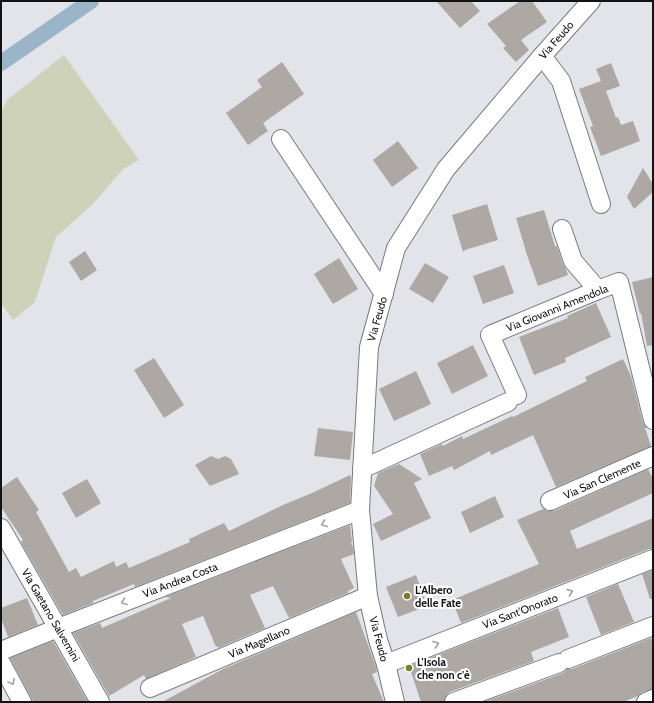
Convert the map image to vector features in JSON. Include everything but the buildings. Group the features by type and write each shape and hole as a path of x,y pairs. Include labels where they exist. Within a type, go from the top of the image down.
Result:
{"street":[{"name":"Via Feudo","path":"395,702 368,596 360,510 369,347 396,248 446,169 591,1"},
{"path":"542,56 561,81 601,204"},
{"path":"281,139 384,294"},
{"path":"562,229 573,262 598,290"},
{"name":"Via Giovanni Amendola","path":"362,468 513,398 490,335 619,282 653,416"},
{"name":"Via San Clemente","path":"550,502 653,456"},
{"name":"Via Andrea Costa","path":"1,651 360,510"},
{"name":"Via Gaetano Salvemini","path":"1,528 100,702"},
{"name":"Via Sant'Onorato","path":"386,664 653,559"},
{"name":"Via Magellano","path":"150,688 368,596"},
{"path":"454,702 653,626"},
{"path":"1,663 22,702"},
{"path":"646,702 653,699"}],"green space":[{"path":"64,55 139,160 123,169 93,204 56,237 35,302 13,320 1,303 1,112 7,100"}],"waterway":[{"path":"1,63 91,1"}],"place":[{"name":"L'Albero delle Fate","path":"407,596"},
{"name":"L'Isola che non c'è","path":"409,668"}]}
